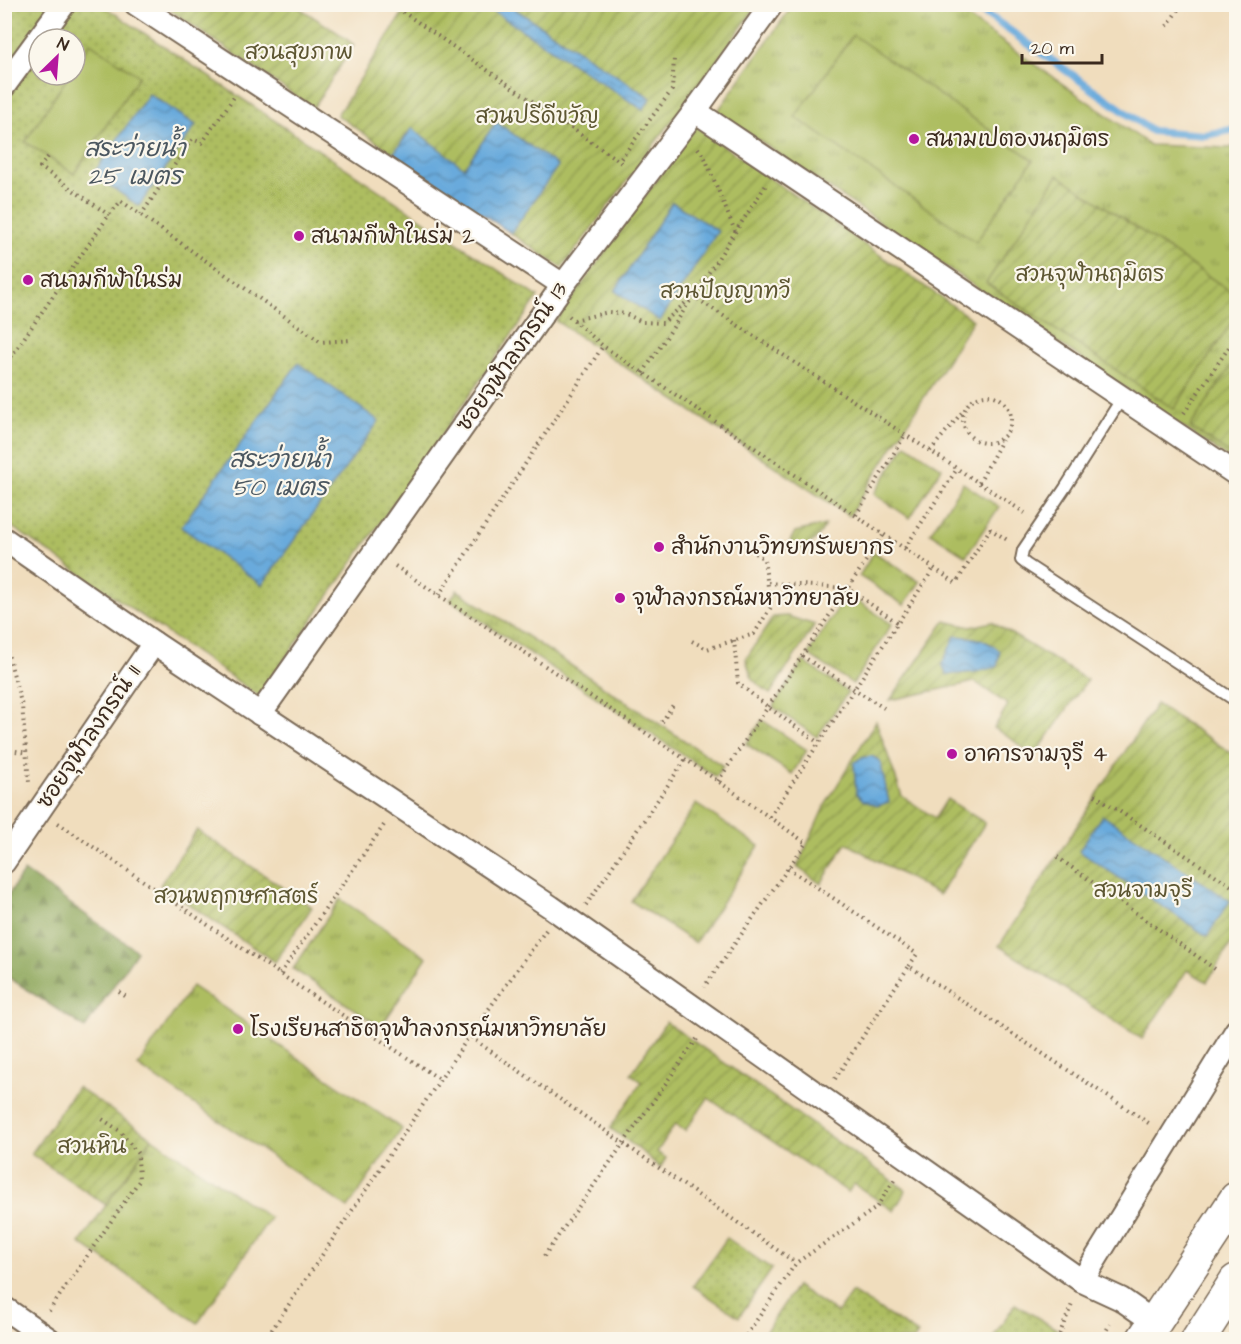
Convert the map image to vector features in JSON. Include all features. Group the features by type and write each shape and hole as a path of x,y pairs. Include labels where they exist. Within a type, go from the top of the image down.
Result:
{"main road":[{"path":"1149,1331 1236,1199"},
{"path":"1198,1340 1236,1281"}],"street":[{"path":"4,86 64,4"},
{"path":"136,4 563,285"},
{"name":"ซอยจุฬาลงกรณ์ 13","path":"260,714 563,285 690,118 772,4"},
{"path":"690,118 778,166 1236,474"},
{"path":"4,538 154,643 559,912 1082,1281 1121,1299 1149,1331"},
{"name":"ซอยจุฬาลงกรณ์ 11","path":"4,862 154,643"},
{"path":"1082,1281 1236,1031"},
{"path":"4,1308 50,1340"}],"lane":[{"path":"1122,398 1023,550 1021,560 1236,701"}],"path":[{"path":"1167,26 1182,4"},
{"path":"393,5 620,161 642,181"},
{"path":"620,161 672,90 674,59"},
{"path":"141,215 192,139 202,143 239,89"},
{"path":"690,118 735,232"},
{"path":"48,157 40,167 109,215"},
{"path":"643,373 778,166"},
{"path":"4,367 121,201 321,342 353,340"},
{"path":"574,320 609,312 626,314 642,322 663,322 693,296"},
{"path":"693,296 1041,523"},
{"path":"567,314 603,346 956,583 990,529 1023,550"},
{"path":"1172,430 1236,337"},
{"path":"439,595 603,346"},
{"path":"930,451 966,406 979,396 996,396 1003,400 1011,414 1009,431 998,442 982,443 964,429 962,421 966,406"},
{"path":"856,515 905,435"},
{"path":"979,483 1004,437"},
{"path":"905,548 957,469"},
{"path":"718,781 884,534"},
{"path":"692,641 707,649 754,634 771,607 764,559 750,550"},
{"path":"375,552 718,781 806,843 703,988"},
{"path":"770,817 934,568"},
{"path":"768,583 847,588 898,622"},
{"path":"4,639 22,706 29,771 28,826"},
{"path":"734,640 738,682 819,744"},
{"path":"802,656 884,708"},
{"path":"663,722 674,705"},
{"path":"4,749 27,753"},
{"path":"584,908 685,760"},
{"path":"1095,795 1236,889"},
{"path":"50,818 441,1080"},
{"path":"280,974 388,819"},
{"path":"1056,857 1215,969"},
{"path":"788,868 917,954 835,1079"},
{"path":"265,1340 470,1035 559,912"},
{"path":"909,966 1150,1124"},
{"path":"119,992 128,998"},
{"path":"544,1256 711,1019"},
{"path":"470,1035 622,1144 796,1263"},
{"path":"46,1317 139,1181 138,1154 120,1131 99,1117"},
{"path":"743,1340 796,1263 876,1208 896,1177"},
{"path":"1057,1340 1073,1302"},
{"path":"1101,1340 1110,1324"}],"green space":[{"path":"5,5 102,5 538,297 259,696 5,522"},
{"name":"สวนสุขภาพ","path":"163,5 295,5 354,45 313,108"},
{"name":"สวนปรีดีขวัญ","path":"408,5 758,5 562,268 337,115"},
{"path":"793,5 950,5 1150,145 1229,148 1236,146 1236,463 717,112"},
{"name":"สนามเปตองนฤมิตร","path":"853,35 1033,160 976,242 795,117"},
{"path":"90,43 139,76 74,174 25,142 61,87 87,87 87,48"},
{"name":"สวนปัญญาทวี","path":"695,126 973,320 849,516 556,321"},
{"name":"สวนจุฬานฤมิตร","path":"1058,175 1236,295 1236,316 1174,409 986,283"},
{"path":"1236,359 1236,458 1190,427"},
{"path":"906,444 942,468 910,518 874,494"},
{"path":"963,483 999,507 966,556 930,533"},
{"path":"825,525 821,533 806,548 786,549 795,532"},
{"path":"874,552 920,582 904,605 859,576"},
{"path":"457,590 723,766 716,777 450,600"},
{"path":"847,594 892,624 853,684 808,654"},
{"path":"787,616 815,625 770,694 752,679 746,659 773,617"},
{"path":"945,621 971,627 992,622 1087,680 1034,757 994,728 1008,705 975,682 890,700"},
{"path":"803,661 848,692 817,737 773,707"},
{"name":"สวนจามจุรี","path":"1156,704 1236,756 1236,858 1232,865 1236,869 1236,936 1207,982 1187,970 1142,1039 999,946"},
{"path":"762,720 807,750 792,774 746,744"},
{"path":"876,721 902,796 935,818 947,799 985,823 939,895 846,843 821,884 797,867 824,807"},
{"path":"696,804 759,846 695,943 631,901"},
{"name":"สวนพฤกษศาสตร์","path":"197,830 312,907 275,962 160,885"},
{"path":"24,871 137,951 85,1028 5,975 5,900"},
{"path":"340,899 427,957 381,1027 293,969"},
{"path":"192,986 402,1129 348,1208 138,1066"},
{"path":"666,1022 906,1190 894,1211 854,1184 848,1192 708,1098 685,1131 675,1124 657,1152 666,1158 660,1168 610,1128 642,1082 631,1074"},
{"name":"สวนหิน","path":"77,1087 152,1138 106,1205 31,1154"},
{"path":"152,1138 270,1218 198,1323 80,1243"},
{"path":"727,1238 772,1269 739,1317 693,1286"},
{"path":"796,1286 837,1313 852,1292 918,1334 914,1340 760,1340"},
{"path":"1015,1304 1073,1339 992,1339"}],"water":[{"path":"484,5 509,5 651,98 643,110"},
{"name":"สระว่ายน้ำ 25 เมตร","path":"149,94 196,125 139,206 93,174"},
{"path":"496,122 558,166 511,233 393,154 412,128 464,168"},
{"path":"672,202 718,231 660,321 615,291"},
{"name":"สระว่ายน้ำ 50 เมตร","path":"298,363 379,421 262,585 181,527"},
{"path":"955,636 979,639 994,646 1000,651 997,667 947,675 942,664"},
{"path":"872,756 880,761 889,802 877,806 863,800 856,793 854,763 861,758"},
{"path":"1102,815 1230,901 1207,936 1079,851"}],"waterway":[{"path":"972,4 1152,131 1205,135 1236,129"}],"place":[{"name":"สนามเปตองนฤมิตร","path":"914,139"},
{"name":"สนามกีฬาในร่ม 2","path":"299,236"},
{"name":"สนามกีฬาในร่ม","path":"28,280"},
{"name":"สำนักงานวิทยทรัพยากร","path":"659,547"},
{"name":"จุฬาลงกรณ์มหาวิทยาลัย","path":"620,598"},
{"name":"อาคารจามจุรี 4","path":"952,754"},
{"name":"โรงเรียนสาธิตจุฬาลงกรณ์มหาวิทยาลัย","path":"238,1029"}]}
